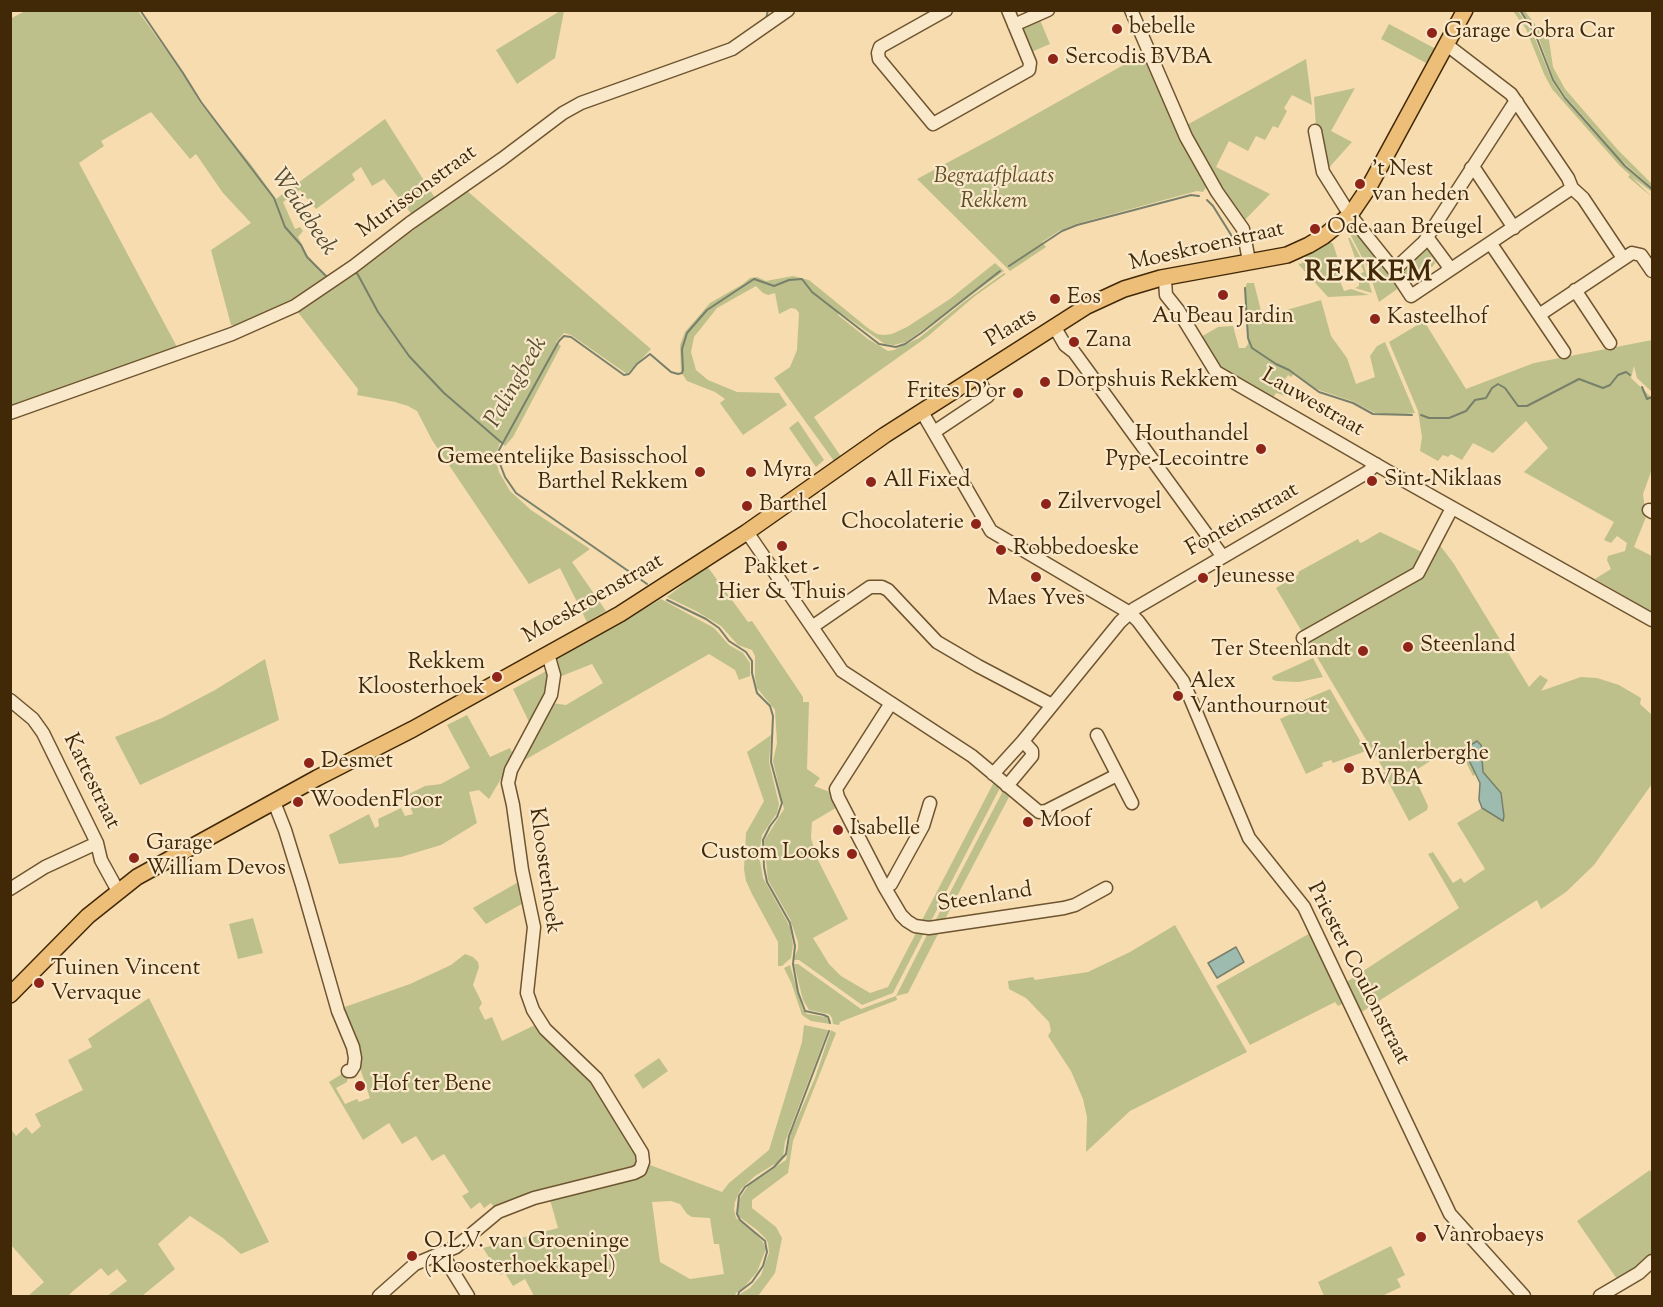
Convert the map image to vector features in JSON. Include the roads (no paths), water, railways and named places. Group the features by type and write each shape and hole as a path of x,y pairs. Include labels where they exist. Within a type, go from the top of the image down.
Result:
{"main road":[{"name":"Moeskroenstraat","path":"1054,326 1105,297 1163,279 1287,255 1324,236 1351,216 1465,10"},
{"name":"Plaats","path":"922,412 1054,326"},
{"name":"Moeskroenstraat","path":"10,995 88,916 118,891 156,866 413,729 651,595 922,412"}],"street":[{"name":"Murissonstraat","path":"10,413 232,334 295,306 354,266 563,113 581,103 732,49 775,15 788,10"},
{"path":"946,10 880,47 878,53 879,58 933,124 1029,70 1030,63 1008,10"},
{"path":"1014,24 1048,10"},
{"path":"1131,10 1186,137 1217,192 1243,229 1250,261"},
{"path":"1447,45 1504,87 1517,102 1568,178 1572,188 1583,198 1623,258"},
{"path":"1394,270 1427,237 1517,102"},
{"path":"1314,132 1323,172 1351,216 1394,270 1411,296 1572,188"},
{"path":"1471,168 1476,171 1514,228"},
{"path":"1427,237 1448,264 1449,270"},
{"path":"1491,244 1564,352"},
{"path":"1539,315 1623,258 1637,253 1653,271"},
{"name":"Lauwestraat","path":"1163,279 1170,284 1178,310 1216,372 1653,620"},
{"path":"1575,290 1610,343"},
{"name":"Plaats","path":"1054,326 1065,345 1074,352 1223,557"},
{"name":"Plaats","path":"933,432 988,396 977,377"},
{"name":"Priester Coulonstraat","path":"922,412 991,531 1130,614 1138,621 1183,681 1249,838 1304,906 1450,1214 1524,1296"},
{"name":"Fonteinstraat","path":"1023,741 1120,622 1144,603 1368,472 1376,464"},
{"path":"1303,638 1418,573 1452,508"},
{"path":"747,532 842,671 972,756 1039,812 1046,811 1117,775"},
{"path":"812,627 870,587 882,587 888,590 937,642 1052,705"},
{"name":"Kloosterhoek","path":"379,1296 415,1264 456,1247 498,1212 510,1206 634,1173 640,1170 643,1162 642,1154 596,1078 545,1029 533,1010 527,993 534,927 522,870 509,791 509,776 551,695 554,675 548,654"},
{"name":"Kattestraat","path":"12,703 33,719 43,733 97,843 101,860 118,891"},
{"name":"Steenland","path":"891,704 836,789 885,888 907,921 915,926 929,928 1064,908 1075,905 1106,888"},
{"path":"1096,735 1132,803"},
{"path":"993,774 1023,741 1032,751 1032,756 1007,786"},
{"path":"274,802 302,885 338,1011 353,1047 354,1066 348,1071"},
{"path":"885,888 891,884 923,826 930,803"},
{"path":"10,889 45,867 97,843"},
{"path":"442,1254 468,1296"},
{"path":"1600,1296 1639,1273 1653,1261"}],"waterway":[{"name":"Weidebeek","path":"140,10 201,102 274,198 285,227 301,245 307,257 329,279"},
{"path":"766,19 768,10"},
{"path":"1520,10 1536,36 1553,80 1565,98 1625,166 1652,189"},
{"path":"1009,266 1062,231 1077,225 1191,195 1199,196"},
{"path":"1207,200 1238,246"},
{"name":"Palingbeek","path":"647,584 516,493 505,477 500,464 499,450 559,341 564,336 571,337 624,375 629,374 650,354 671,372 678,374 683,370 682,349 687,333 707,310 754,279 774,286 789,280 802,279 812,292 879,344 896,347 921,333 1000,271"},
{"name":"Weidebeek","path":"352,274 357,273 378,312 409,356 444,393 502,443"},
{"path":"1245,288 1248,338 1252,348 1289,370 1319,392 1353,403 1373,414 1412,415"},
{"name":"Palingbeek","path":"1421,415 1429,418 1449,418 1466,411 1475,400 1486,398 1492,388 1498,384 1505,388 1518,406 1527,406 1579,379 1603,388 1610,385 1618,375 1626,372 1630,375"},
{"name":"Palingbeek","path":"1642,387 1647,399 1652,397"},
{"name":"Palingbeek","path":"667,600 706,619 719,628 729,641 746,652 752,661 752,673 757,693 770,706 773,716 771,762 782,803 777,817 763,840 764,867 767,882 790,923 795,946 793,964 798,992 805,1011 824,1015 828,1017 830,1023"},
{"path":"738,1296 763,1266 767,1252 765,1241 740,1220 737,1214 739,1196 745,1187 774,1167 786,1154 789,1136 829,1031"}],"place":[{"name":"bebelle","path":"1117,29"},
{"name":"Garage Cobra Car","path":"1432,33"},
{"name":"Sercodis BVBA","path":"1053,59"},
{"name":"'t Nest van heden","path":"1360,184"},
{"name":"Ode aan Breugel","path":"1315,229"},
{"name":"Au Beau Jardin","path":"1223,295"},
{"name":"Eos","path":"1055,299"},
{"name":"Kasteelhof","path":"1375,319"},
{"name":"Zana","path":"1074,342"},
{"name":"Dorpshuis Rekkem","path":"1045,382"},
{"name":"Frites D’or","path":"1018,393"},
{"name":"Houthandel Pype-Lecointre","path":"1261,449"},
{"name":"Gemeentelijke Basisschool Barthel Rekkem","path":"700,472"},
{"name":"Myra","path":"751,472"},
{"name":"Sint-Niklaas","path":"1372,481"},
{"name":"All Fixed","path":"871,482"},
{"name":"Zilvervogel","path":"1046,504"},
{"name":"Barthel","path":"747,506"},
{"name":"Chocolaterie","path":"976,524"},
{"name":"Pakket - Hier & Thuis","path":"782,546"},
{"name":"Robbedoeske","path":"1001,550"},
{"name":"Maes Yves","path":"1036,577"},
{"name":"Jeunesse","path":"1203,578"},
{"name":"Steenland","path":"1408,647"},
{"name":"Ter Steenlandt","path":"1363,651"},
{"name":"Rekkem Kloosterhoek","path":"497,677"},
{"name":"Alex Vanthournout","path":"1178,696"},
{"name":"Desmet","path":"309,763"},
{"name":"Vanlerberghe BVBA","path":"1349,768"},
{"name":"WoodenFloor","path":"298,802"},
{"name":"Moof","path":"1028,822"},
{"name":"Isabelle","path":"838,830"},
{"name":"Custom Looks","path":"852,854"},
{"name":"Garage William Devos","path":"134,858"},
{"name":"Tuinen Vincent Vervaque","path":"39,983"},
{"name":"Hof ter Bene","path":"360,1086"},
{"name":"Vanrobaeys","path":"1421,1237"},
{"name":"O.L.V. van Groeninge (Kloosterhoekkapel)","path":"412,1256"}],"district":[{"name":"REKKEM","path":"1369,275"}],"park label":[{"name":"Begraafplaats Rekkem","path":"994,190"}]}
